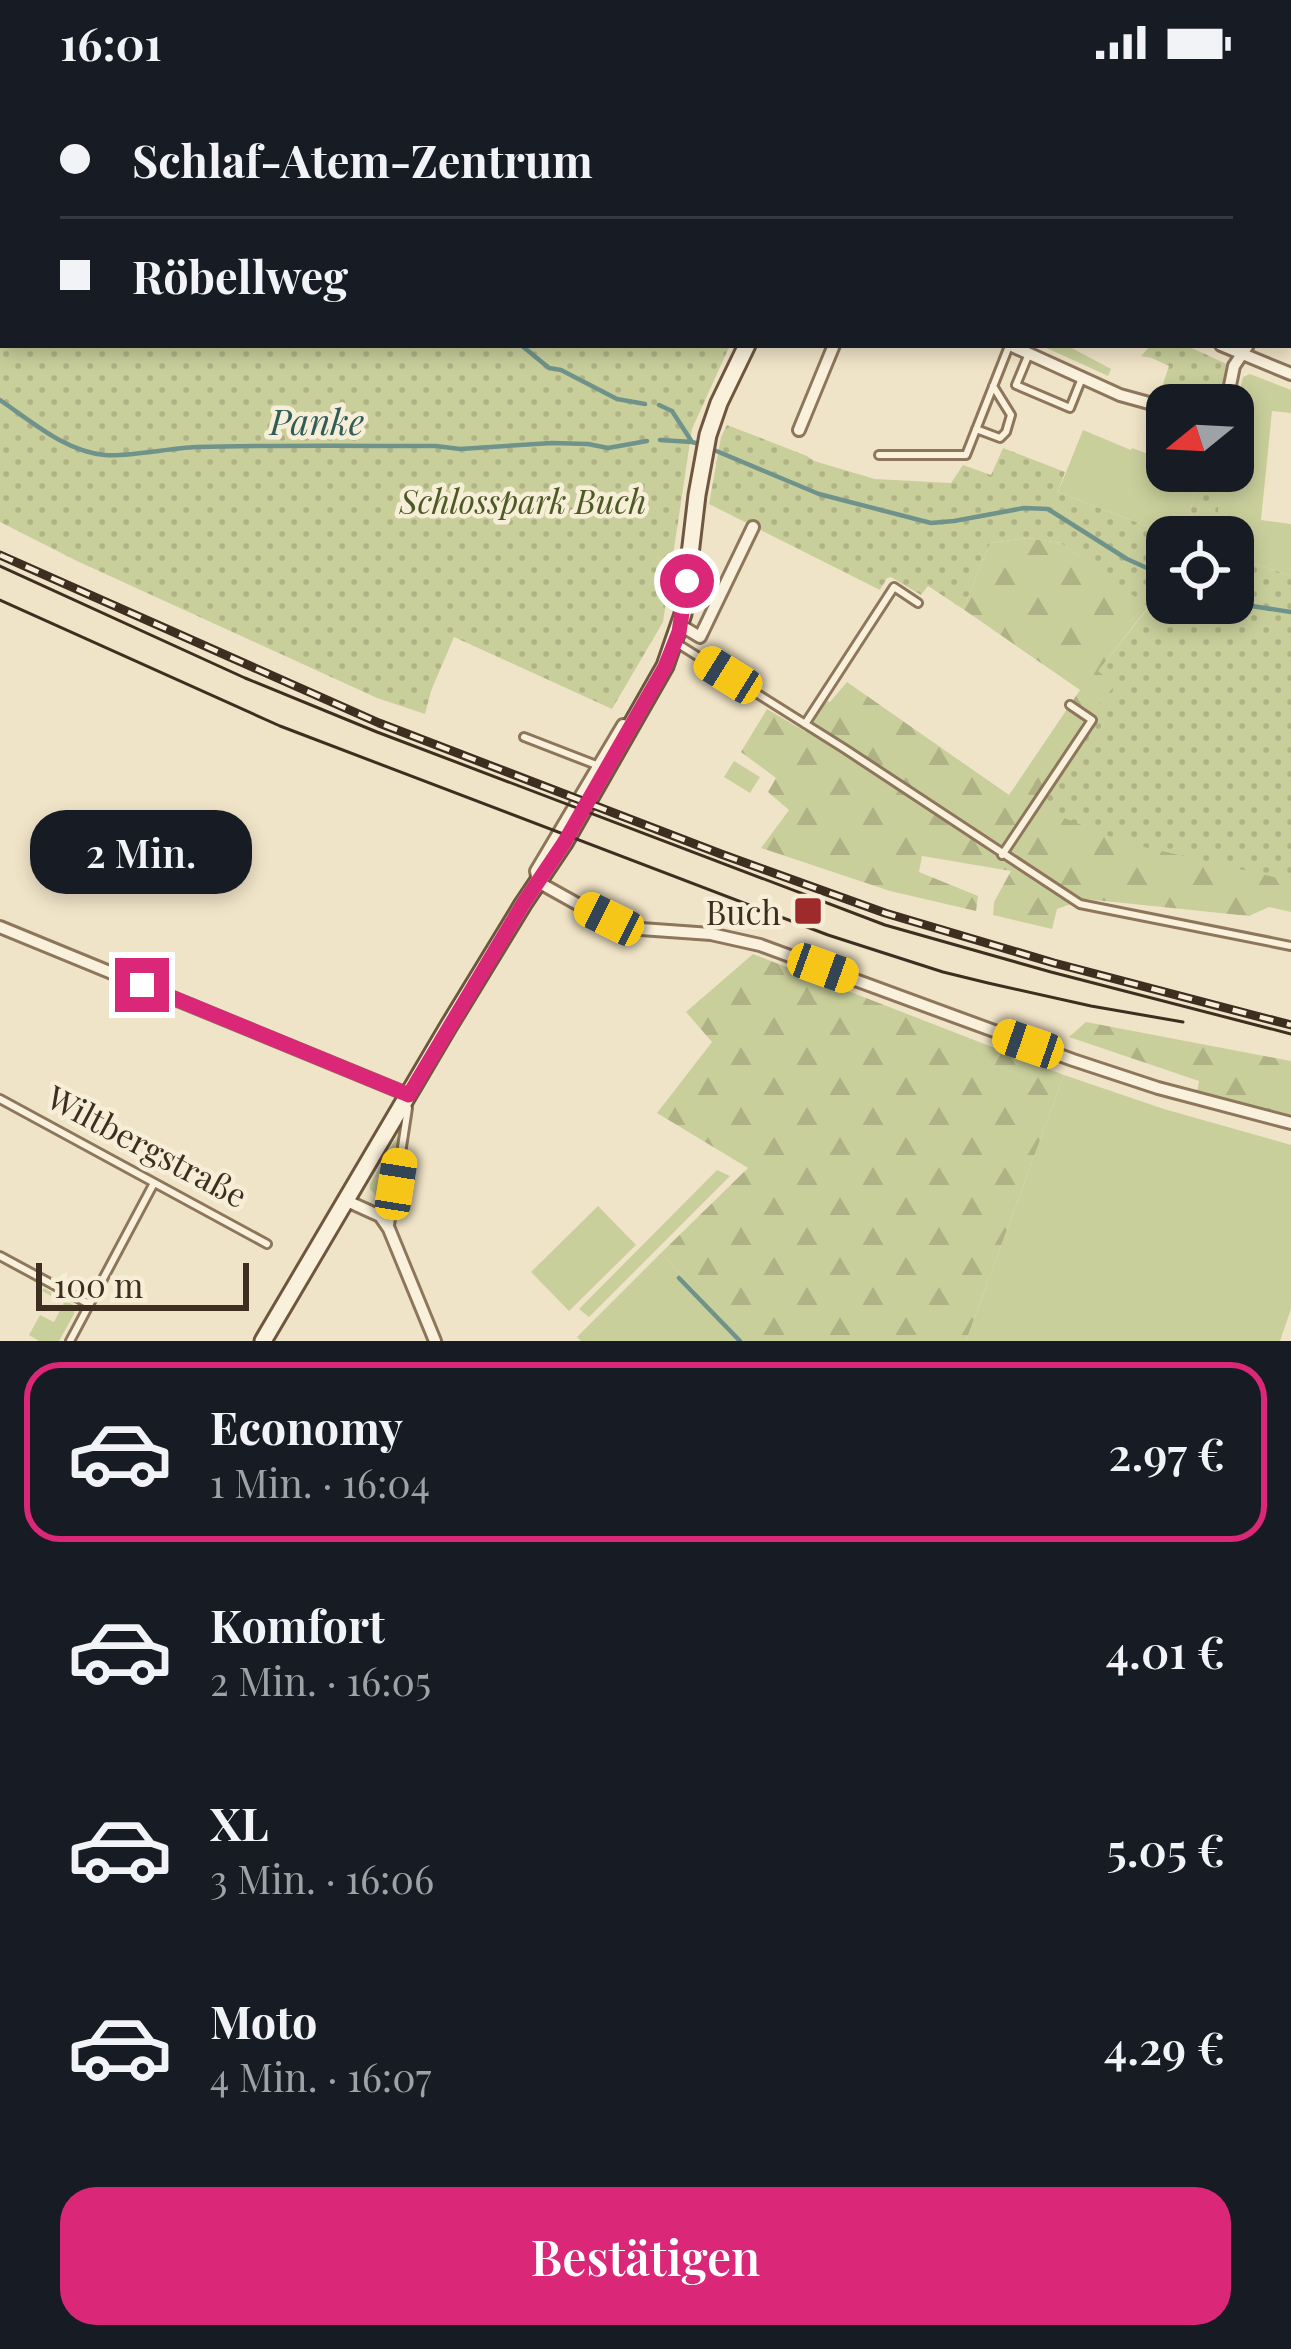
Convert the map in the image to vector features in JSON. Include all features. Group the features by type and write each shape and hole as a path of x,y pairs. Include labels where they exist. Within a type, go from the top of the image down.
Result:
{"main road":[{"path":"263,1341 652,689 678,634 708,435 746,348"}],"street":[{"path":"800,430 832,348"},
{"path":"1014,348 1146,403"},
{"path":"1230,384 1234,366 1245,350 1291,374"},
{"path":"678,634 700,637 753,527"},
{"path":"652,689 638,700 536,871 538,882 609,919 641,929 711,934 760,945 1073,1060 1291,1123"},
{"path":"0,927 409,1095"},
{"path":"347,1201 380,1216 389,1228 435,1341"}],"lane":[{"path":"879,454 966,455 1009,348"},
{"path":"1028,355 1016,385 1070,408 1082,378"},
{"path":"976,429 1000,438 1006,432 1011,415 993,386"},
{"path":"805,724 894,586 918,603"},
{"path":"678,634 805,724 1080,904 1291,946"},
{"path":"1002,855 1092,720 1070,705"},
{"path":"524,737 599,766"},
{"path":"389,1228 409,1095"},
{"name":"Wiltbergstraße","path":"0,1099 267,1244"},
{"path":"70,1341 154,1183"},
{"path":"0,1256 88,1304"}],"green space":[{"name":"Schlosspark Buch","path":"0,348 729,348 692,429 663,622 612,709 454,637 425,714 377,698 0,522"},
{"path":"1047,348 1072,348 1111,369 1108,376"},
{"path":"1148,348 1192,348 1229,365 1224,384 1163,384 1169,366 1141,356"},
{"path":"1250,374 1291,390 1291,413 1272,411 1261,520 1291,524 1291,576 1254,563 1254,516 1217,516 1220,492 1254,492 1254,384 1241,384"},
{"path":"727,425 814,461 875,479 951,483 963,465 991,475 1003,448 1065,472 1058,492 1146,526 1146,605 1061,543 1028,538 990,543 963,609 928,586 921,595 891,577 880,590 709,504"},
{"path":"1083,430 1146,453 1146,492 1194,492 1190,516 1146,516 1146,526 1058,492"},
{"path":"1194,492 1220,492 1217,516 1190,516"},
{"path":"1028,538 1061,543 1146,604 1099,670 1116,685 1081,727 1291,880 1291,912 1269,907 1249,916 1085,899 1057,909 1052,929 993,915 994,902 1011,871 922,856 919,872 978,896 976,911 890,891 761,848 789,810 768,792 776,778 741,752 767,709 806,732 826,701 847,682 1009,795 1080,690 963,609 990,543"},
{"path":"1254,563 1291,576 1291,881 1127,843 1039,808 1081,727 1115,685 1098,671 1146,611 1146,624 1254,624"},
{"path":"734,761 760,777 750,793 724,777"},
{"path":"753,954 1064,1075 966,1341 740,1341 661,1253 748,1168 657,1113 712,1042 686,1012"},
{"path":"1086,1022 1291,1061 1291,1117 1197,1092 1199,1081 1069,1037"},
{"path":"1064,1075 1291,1145 1291,1309 1280,1341 966,1341"},
{"path":"399,1133 389,1190 376,1195 370,1184"},
{"path":"717,1170 730,1176 589,1317 579,1309"},
{"path":"598,1206 636,1245 569,1311 531,1272"},
{"path":"661,1253 740,1341 581,1341 577,1337"},
{"path":"44,1288 75,1306 59,1341 39,1341 29,1335 40,1315 54,1322 64,1303"}],"waterway":[{"path":"525,348 549,368 617,399 645,404"},
{"name":"Panke","path":"0,400 63,442 105,455 226,446 460,449 552,443 608,448 647,441"},
{"path":"659,405 672,411 692,442"},
{"name":"Panke","path":"660,440 699,444"},
{"name":"Panke","path":"714,450 819,494 931,523 1024,508 1048,509 1146,568"},
{"name":"Panke","path":"1254,606 1291,612"},
{"path":"679,1278 740,1341"}],"tram line":[{"path":"0,566 245,678 377,732 885,925 1291,1034"},
{"path":"0,600 280,726 828,935 943,972 1183,1022"}],"railway":[{"path":"0,555 379,723 721,854 885,913 1291,1025"}],"place":[{"name":"Buch","path":"808,911"}],"route":[{"path":"142,985 409,1095 564,843 665,667 679,632 687,581"}]}
